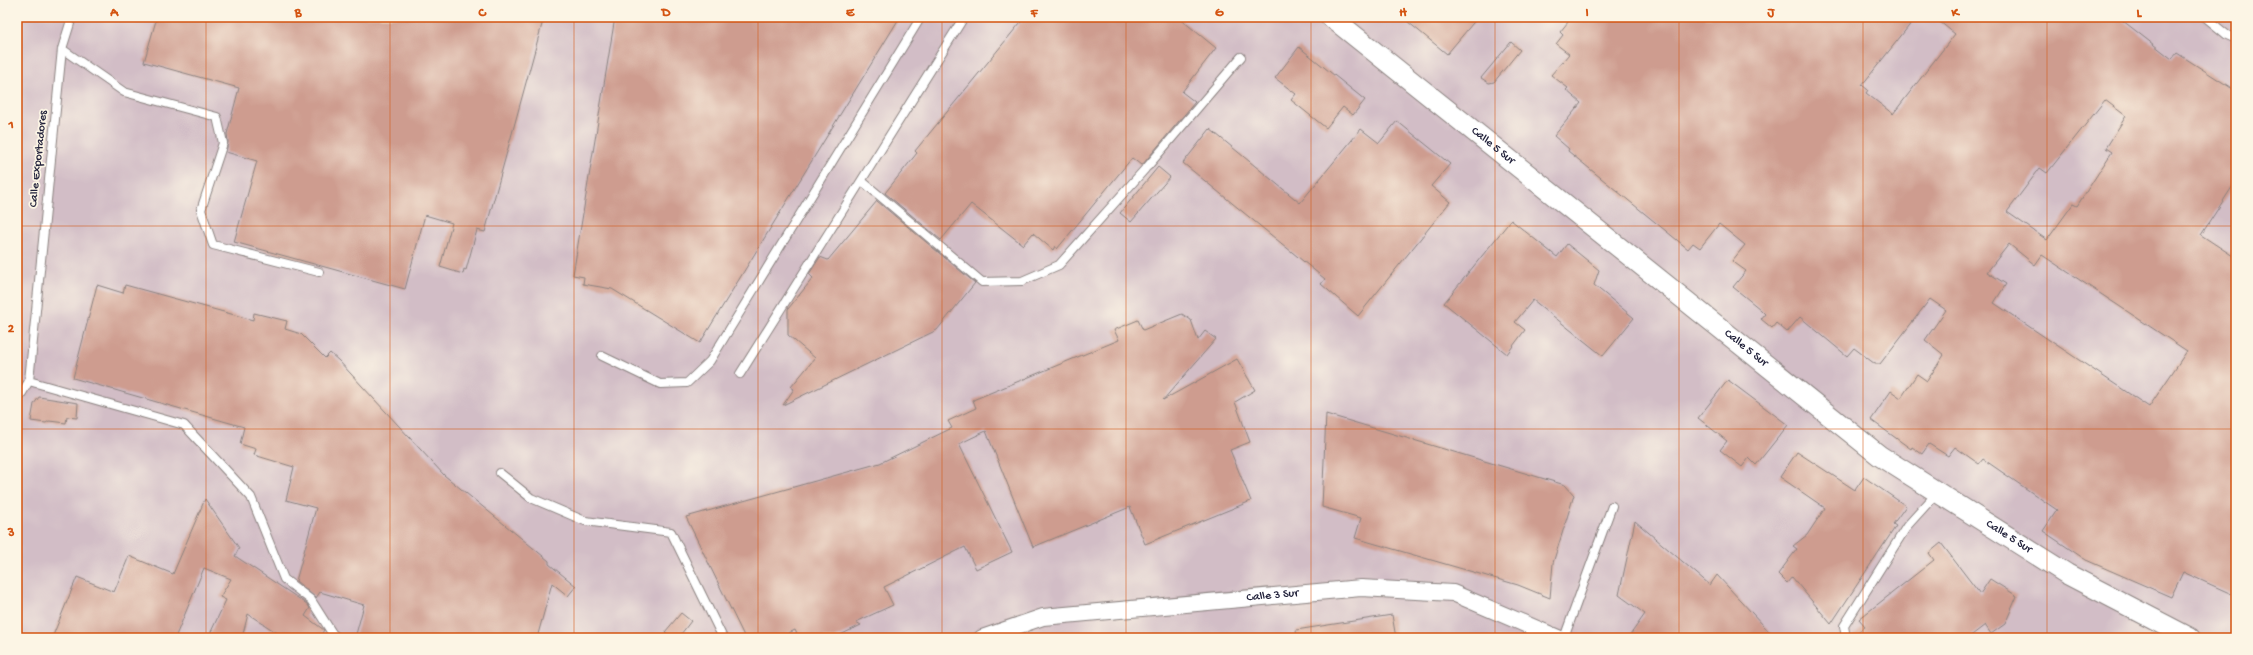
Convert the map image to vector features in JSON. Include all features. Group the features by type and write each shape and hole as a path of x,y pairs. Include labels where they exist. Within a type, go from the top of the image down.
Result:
{"street":[{"name":"Calle 5 Sur","path":"1331,17 1880,456 2066,574 2190,638"},
{"name":"Calle 3 Sur","path":"982,638 1043,617 1361,588 1453,593 1558,638"}],"lane":[{"name":"Calle Exportadores","path":"29,381 62,49 72,17"},
{"path":"602,356 660,384 687,382 710,361 921,17"},
{"path":"740,374 964,17"},
{"path":"2205,17 2236,39"},
{"path":"62,49 124,92 216,117 223,143 201,210 214,245 319,272"},
{"path":"862,181 982,282 1022,281 1058,265 1146,167 1241,57"},
{"path":"17,397 22,393 29,381 184,425 251,497 284,578 311,600 332,633 338,638"},
{"path":"500,473 531,498 585,520 671,532 723,638"},
{"path":"1846,638 1844,626 1906,526 1937,492"},
{"path":"1564,638 1612,506"}],"shaded area":[{"path":"17,17 2236,17 2236,638 17,638"}],"building":[{"path":"157,17 544,17 485,232 477,230 466,270 464,269 463,274 440,267 452,223 425,215 405,289 234,242 257,161 226,152 228,142 227,134 239,88 144,62"},
{"path":"615,17 900,17 700,343 612,289 583,284 584,277 573,275"},
{"path":"1025,17 1178,17 1216,48 1182,92 1195,102 1143,164 1141,165 1132,158 1057,249 1055,246 1053,250 1033,233 1023,245 971,204 941,240 885,193 917,153 915,151"},
{"path":"1402,17 1478,17 1447,54"},
{"path":"1572,17 1916,17 1862,85 1868,90 1866,93 1893,114 1955,34 1934,17 2118,17 2172,59 2177,53 2236,91 2236,181 2201,235 2236,258 2236,596 2183,572 2171,597 2086,560 2043,531 2057,510 1983,459 1979,464 1955,447 1948,456 1929,444 1922,454 1912,447 1911,449 1871,420 1891,391 1901,398 1917,374 1927,381 1944,355 1925,340 1946,310 1930,299 1880,364 1875,364 1854,348 1847,356 1800,317 1787,332 1776,323 1772,328 1761,319 1765,314 1733,287 1746,271 1732,261 1745,245 1719,224 1700,248 1693,243 1688,249 1568,151 1569,149 1554,136 1581,103 1566,90 1568,88 1551,75 1569,54 1556,44 1563,35 1560,32","holes":["2105,100 2126,116 2106,148 2112,152 2077,206 2073,204 2047,240 2007,212 2040,168 2047,173","2009,244 2035,265 2042,255 2187,351 2149,407 1994,303 2006,284 1987,272"]},
{"path":"1511,42 1520,50 1494,82 1489,83 1481,78"},
{"path":"1299,47 1365,100 1353,115 1343,107 1326,128 1291,100 1296,94 1275,78"},
{"path":"1397,121 1450,164 1431,186 1450,202 1358,316 1321,284 1325,279 1183,163 1210,129 1300,203 1361,129 1379,143"},
{"path":"1158,167 1170,177 1131,222 1120,213"},
{"path":"877,201 975,283 937,330 783,405 794,389 791,387 815,358 788,335 788,309 813,278 809,274 820,257 828,260"},
{"path":"1511,220 1557,257 1567,244 1599,270 1594,285 1634,318 1603,356 1533,300 1515,322 1525,330 1507,354 1444,303"},
{"path":"97,285 123,293 125,285 253,320 254,313 287,321 285,329 301,334 325,358 330,353 339,361 444,475 549,561 549,564 576,586 568,596 552,583 537,638 355,638 364,605 320,592 316,598 296,581 316,508 286,500 294,467 254,455 256,449 240,444 244,427 73,378"},
{"path":"1182,314 1191,320 1198,340 1205,331 1216,339 1163,400 1237,359 1255,390 1235,402 1250,442 1230,450 1251,501 1145,544 1130,507 1033,547 986,431 959,444 1012,552 976,569 965,547 884,587 893,605 856,622 861,625 834,638 799,638 795,630 778,638 745,638 686,517 880,463 952,428 948,421 976,408 973,400 1119,340 1114,330 1138,320 1143,330"},
{"path":"1728,380 1788,425 1756,465 1749,458 1742,467 1720,450 1727,441 1698,418"},
{"path":"39,397 78,403 77,418 67,417 66,423 31,421 34,404"},
{"path":"1326,414 1565,485 1574,495 1553,563 1550,598 1518,585 1355,538 1361,518 1322,507"},
{"path":"1797,452 1855,490 1864,477 1906,506 1893,524 1896,526 1831,624 1792,577 1787,583 1778,574 1797,549 1793,546 1807,535 1825,508 1780,477"},
{"path":"205,499 239,548 235,556 307,604 310,608 305,616 324,630 319,638 285,638 248,614 242,638 208,638 226,600 220,597 231,579 204,568 175,638 52,638 77,577 114,592 129,556 173,574"},
{"path":"1635,521 1710,585 1717,575 1775,638 1628,638 1645,614 1619,595"},
{"path":"1941,543 1980,594 1990,579 2017,596 2005,624 1991,634 1985,625 1968,638 1851,638 1865,626 1859,619 1934,560 1929,553"},
{"path":"681,613 691,621 678,638 673,638 665,632"},
{"path":"1392,615 1396,638 1297,638 1296,630"}]}
